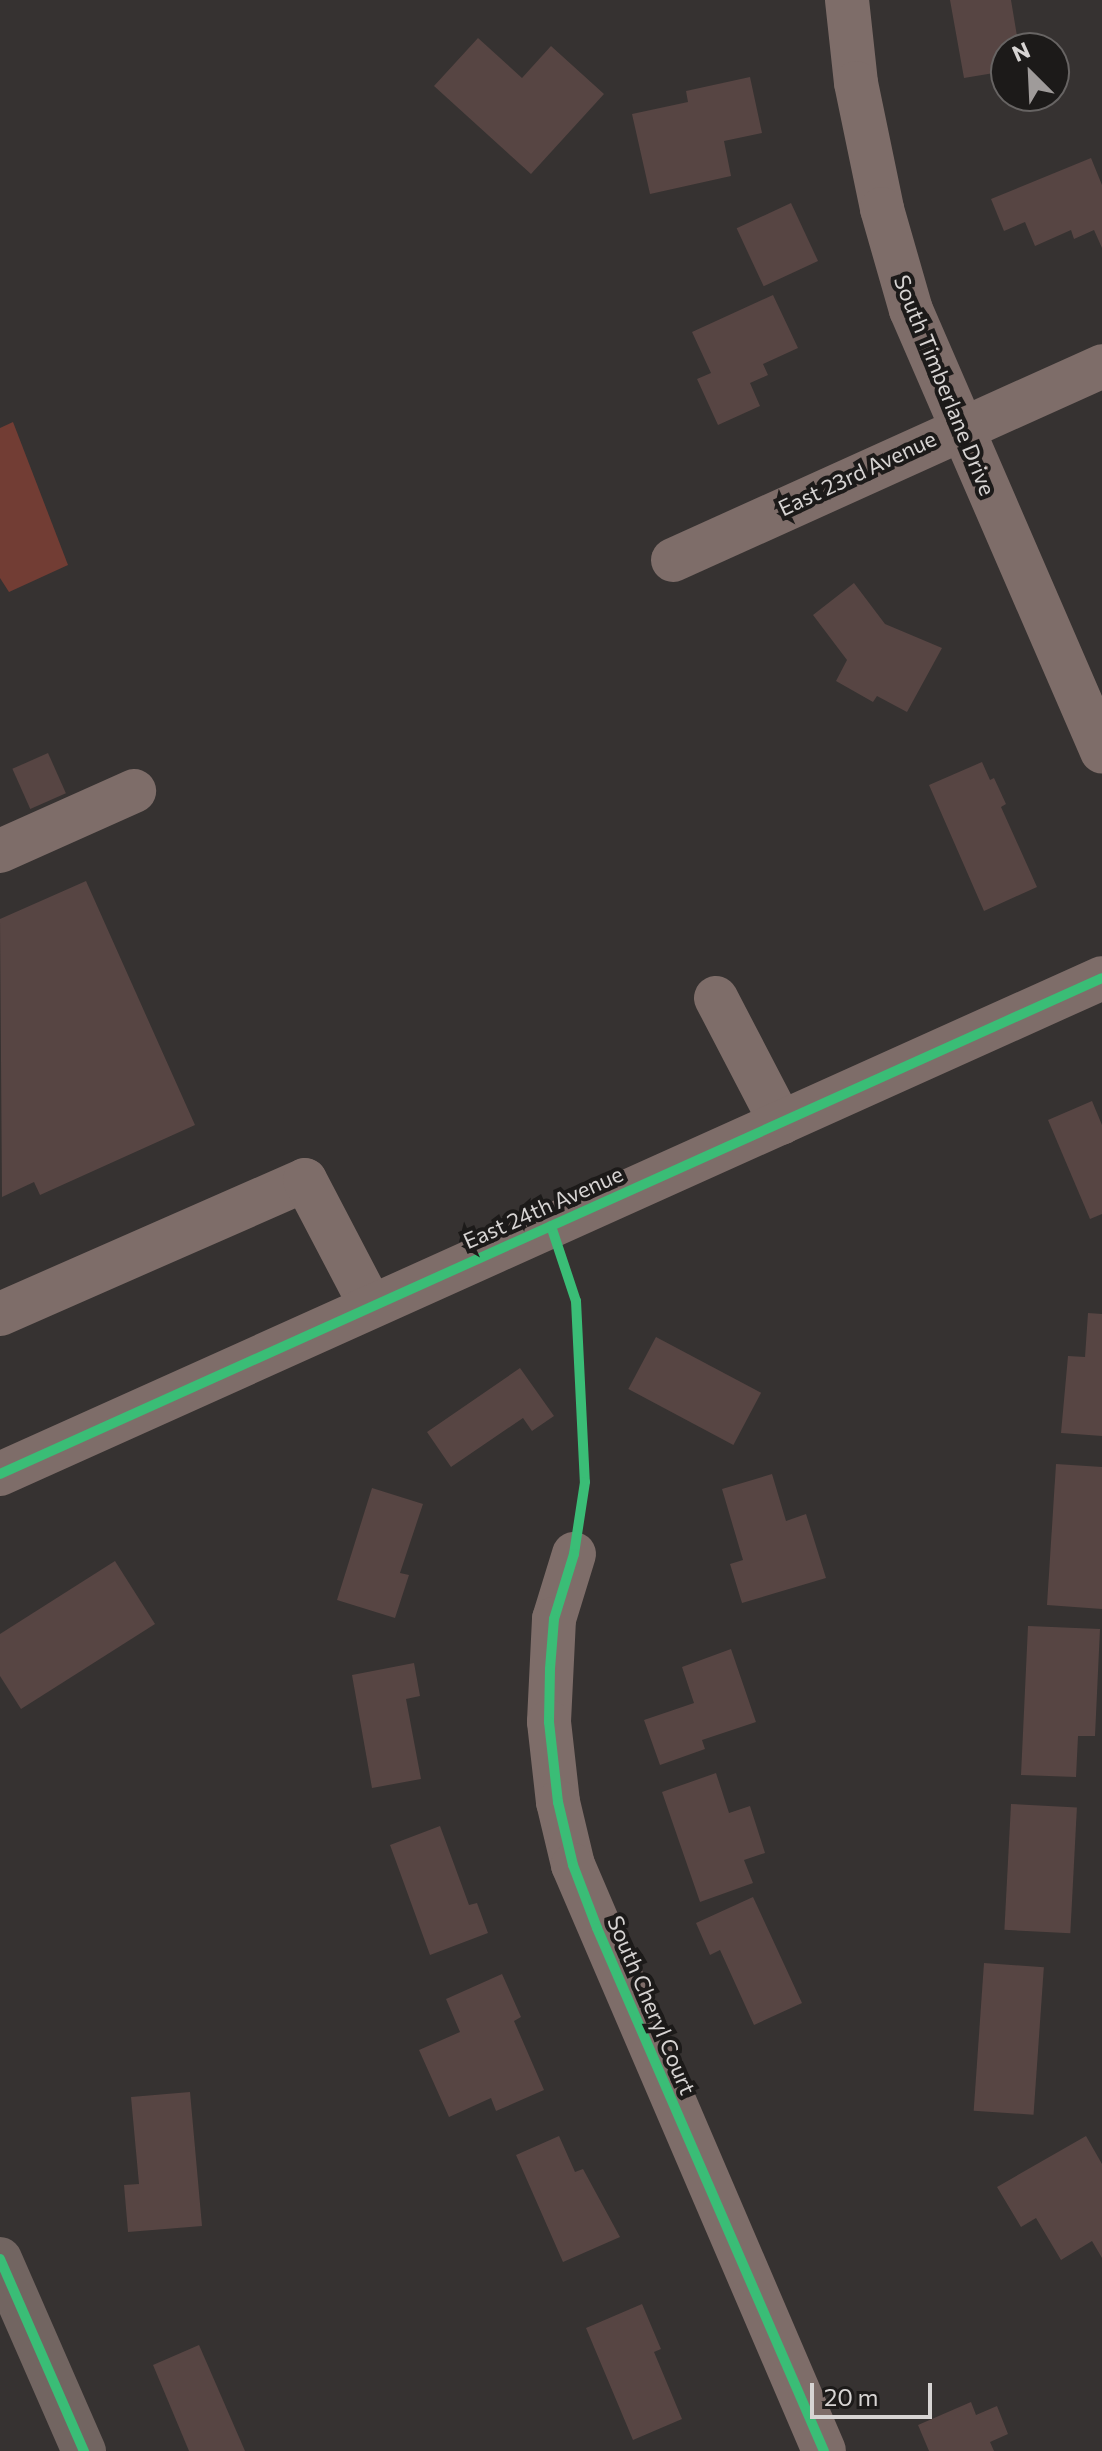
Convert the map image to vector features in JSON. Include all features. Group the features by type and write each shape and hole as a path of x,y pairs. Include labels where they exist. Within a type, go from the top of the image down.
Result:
{"main road":[{"path":"0,2259 84,2451"}],"street":[{"name":"South Timberlane Drive","path":"847,0 856,83 882,209 911,310 959,427 1102,751"},
{"name":"East 23rd Avenue","path":"673,560 959,427 1102,366"},
{"path":"0,851 134,791"},
{"name":"East 24th Avenue","path":"0,1474 1102,978"},
{"path":"716,998 781,1123"},
{"path":"0,1314 305,1180 371,1306"},
{"name":"South Cheryl Court","path":"574,1554 554,1619 549,1722 558,1802 573,1865 824,2451"}],"shaded area":[{"path":"13,422 68,565 9,592 0,578 0,428"}],"building":[{"path":"950,0 1011,0 1016,32 990,32 990,74 964,78"},
{"path":"478,38 522,78 551,46 604,94 531,174 434,86"},
{"path":"750,77 762,133 724,141 731,176 650,194 632,114 688,102 686,91"},
{"path":"1091,158 1102,185 1102,248 1094,230 1074,239 1071,230 1035,246 1025,222 1004,231 991,199"},
{"path":"791,203 818,261 764,286 737,228"},
{"path":"773,295 798,348 763,364 768,375 750,383 760,406 718,425 697,379 711,373 692,332"},
{"path":"854,583 885,624 942,648 907,712 877,696 873,702 836,681 847,660 813,615"},
{"path":"48,753 66,793 30,809 12,769"},
{"path":"982,762 990,780 994,778 1006,804 1001,807 1037,887 984,911 929,785"},
{"path":"86,881 195,1125 40,1195 34,1182 2,1197 0,919"},
{"path":"1092,1101 1102,1125 1102,1214 1090,1219 1048,1120"},
{"path":"1088,1313 1102,1314 1102,1436 1061,1433 1068,1356 1085,1357"},
{"path":"656,1337 761,1393 733,1445 628,1389"},
{"path":"520,1368 554,1416 532,1431 523,1418 451,1467 427,1432"},
{"path":"1056,1464 1102,1467 1102,1609 1047,1605"},
{"path":"772,1474 786,1521 806,1514 826,1578 742,1603 730,1564 743,1560 722,1489"},
{"path":"372,1488 423,1504 400,1573 409,1575 395,1618 337,1600"},
{"path":"115,1561 155,1624 21,1709 0,1676 0,1634"},
{"path":"1028,1626 1100,1629 1095,1736 1078,1736 1076,1777 1021,1775"},
{"path":"731,1649 756,1722 702,1740 705,1749 660,1765 644,1720 694,1703 682,1667"},
{"path":"414,1663 420,1696 406,1699 421,1779 372,1788 352,1675"},
{"path":"716,1773 729,1813 750,1806 765,1853 744,1860 753,1883 700,1902 662,1792"},
{"path":"1011,1804 1077,1807 1070,1933 1004,1930"},
{"path":"440,1826 469,1905 477,1903 488,1933 430,1955 390,1845"},
{"path":"753,1897 802,2003 754,2025 720,1950 710,1955 696,1923"},
{"path":"984,1963 1044,1967 1034,2115 974,2111"},
{"path":"502,1974 521,2017 514,2021 544,2090 496,2111 491,2098 449,2117 419,2050 460,2032 446,1999"},
{"path":"190,2092 202,2226 128,2232 124,2185 139,2184 131,2097"},
{"path":"559,2136 575,2172 583,2169 620,2237 563,2262 516,2155"},
{"path":"1086,2136 1102,2164 1102,2258 1092,2241 1061,2260 1036,2218 1021,2227 997,2187"},
{"path":"642,2304 661,2349 654,2352 682,2419 633,2440 586,2328"},
{"path":"199,2345 245,2451 189,2451 153,2365"},
{"path":"971,2402 976,2415 997,2406 1008,2434 990,2442 994,2451 929,2451 918,2425"}],"cycle path":[{"path":"0,1474 1102,978"},
{"path":"551,1226 576,1301 585,1482 574,1554 554,1619 549,1722 558,1802 573,1865 597,1928 824,2451"},
{"path":"0,2259 84,2451"}]}
